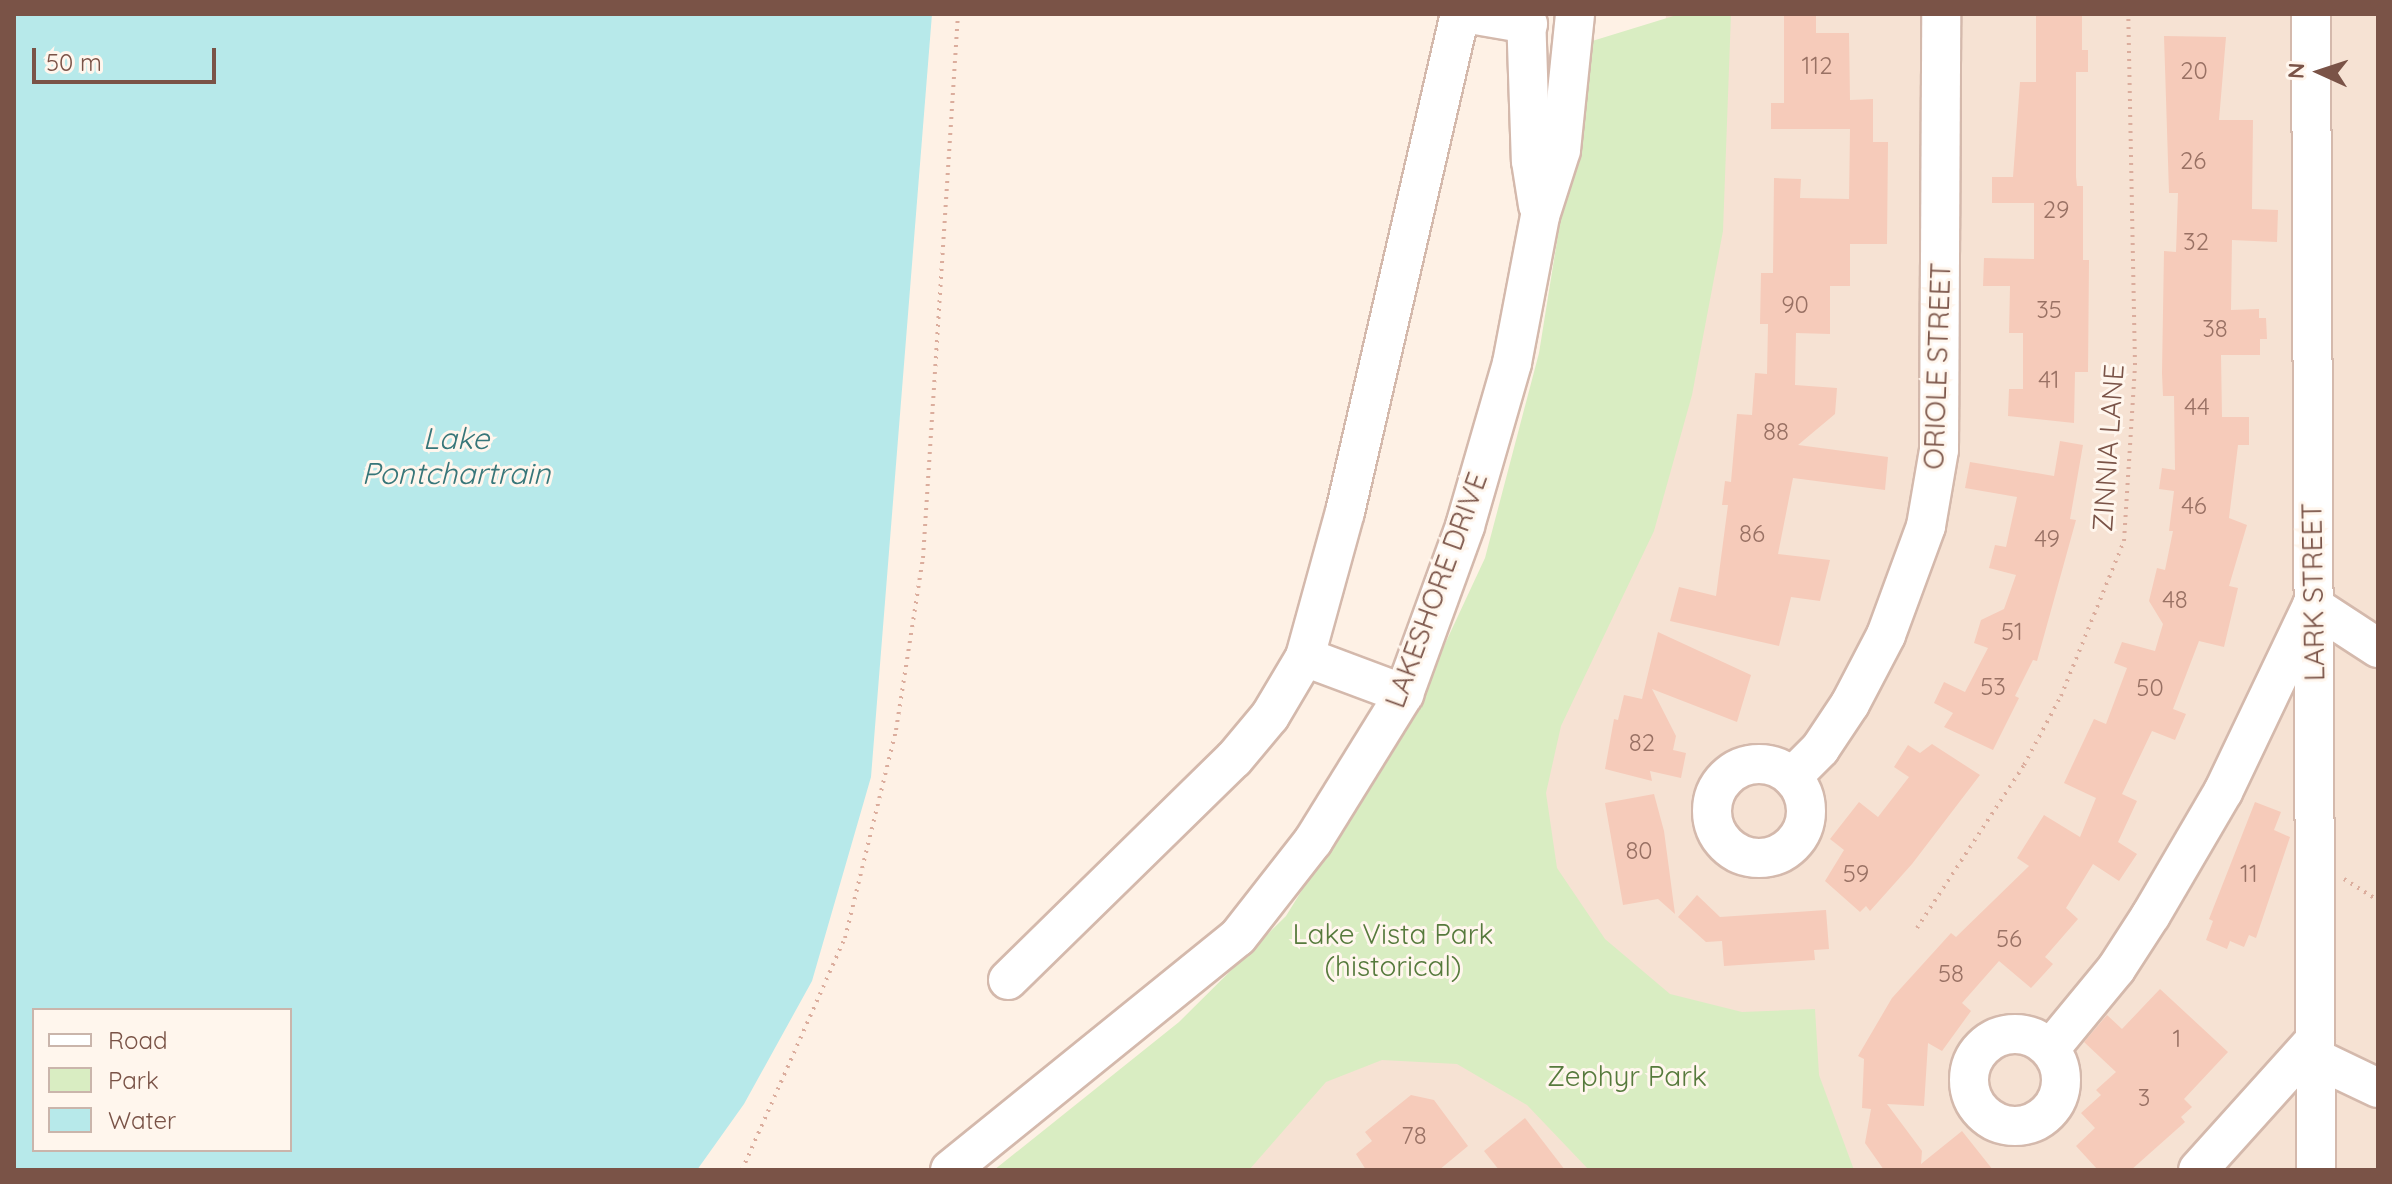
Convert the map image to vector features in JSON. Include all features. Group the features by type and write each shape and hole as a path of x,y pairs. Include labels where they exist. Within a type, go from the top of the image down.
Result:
{"street":[{"path":"1008,980 1234,759 1270,716 1305,657 1345,512 1460,14"},
{"path":"1470,14 1527,19"},
{"name":"LAKESHORE DRIVE","path":"950,1170 1238,937 1313,841 1404,694 1465,526 1508,378 1540,216 1561,150 1575,14"},
{"name":"ORIOLE STREET","path":"1792,777 1820,749 1850,704 1886,635 1926,526 1939,450 1941,14"},
{"name":"LARK STREET","path":"2311,14 2315,1049 2320,1169"},
{"name":"LAKESHORE DRIVE","path":"1527,19 1531,161 1540,216"},
{"path":"2050,1049 2116,969 2151,915 2223,792 2312,605 2378,648"},
{"path":"1305,657 1404,694"},
{"path":"2198,1170 2315,1049 2378,1088"}],"path":[{"path":"742,1170 845,938 896,730 923,558 958,14"},
{"name":"ZINNIA LANE","path":"1917,928 2024,765 2061,696 2124,541 2135,365 2128,14"}],"shaded area":[{"path":"1666,14 2378,14 2378,1170 1202,1170 1647,460"}],"green space":[{"name":"Lake Vista Park (historical)","path":"1680,14 1731,14 1723,231 1692,395 1654,531 1561,726 1546,793 1557,868 1605,939 1670,994 1742,1012 1815,1009 1819,1075 1854,1170 1589,1170 1527,1105 1457,1064 1382,1060 1326,1082 1249,1170 994,1170 1179,1022 1286,916 1417,704 1485,558 1539,353 1589,42"}],"water":[{"name":"Lake Pontchartrain","path":"14,14 932,14 871,777 812,981 744,1104 697,1170 14,1170"}],"building":[{"path":"1784,14 1816,14 1816,33 1849,33 1850,100 1873,99 1873,142 1888,142 1887,244 1850,244 1850,286 1830,286 1830,334 1796,333 1795,385 1837,388 1835,414 1798,445 1888,457 1885,490 1793,478 1778,554 1830,560 1820,601 1791,597 1779,646 1670,621 1679,587 1716,596 1728,505 1722,505 1725,481 1731,482 1737,414 1752,415 1755,373 1767,374 1768,324 1760,324 1761,273 1773,273 1774,178 1801,179 1800,198 1849,199 1850,129 1771,129 1771,103 1784,103"},
{"path":"2036,14 2082,14 2082,50 2088,50 2088,72 2076,72 2076,177 2077,186 2083,186 2083,260 2089,260 2088,372 2075,372 2074,423 2008,416 2009,389 2023,389 2023,333 2009,333 2010,286 1983,286 1984,258 2034,259 2034,203 1992,203 1992,177 2013,177 2020,82 2036,82"},
{"path":"2164,36 2226,37 2219,120 2253,120 2252,209 2278,210 2277,242 2232,240 2231,310 2259,309 2259,318 2266,318 2267,339 2260,339 2260,355 2221,355 2222,417 2249,417 2249,445 2238,445 2229,518 2247,525 2229,586 2238,588 2224,647 2199,641 2173,709 2186,714 2175,740 2152,731 2122,794 2137,801 2118,842 2137,854 2119,881 2093,864 2066,908 2078,919 2045,957 2053,964 2031,988 1999,961 1962,1003 1971,1011 1942,1051 1928,1043 1924,1106 1887,1104 1922,1151 1921,1164 1962,1131 1993,1170 1884,1170 1865,1143 1871,1109 1862,1108 1864,1059 1858,1056 1892,998 1951,933 1956,937 2029,866 2017,858 2044,815 2080,837 2096,798 2064,783 2094,719 2106,724 2127,668 2114,663 2122,642 2155,651 2163,624 2149,601 2157,568 2165,570 2173,531 2169,531 2174,491 2159,489 2162,468 2175,470 2174,396 2163,396 2162,373 2164,251 2176,252 2178,193 2169,193"},
{"path":"2060,441 2083,445 2070,519 2076,520 2037,661 2033,660 2015,696 2019,698 1993,750 1944,727 1953,713 1934,703 1944,682 1965,692 1988,648 1974,643 1981,620 2004,609 2016,575 1989,568 1995,545 2006,547 2017,497 1965,488 1970,462 2054,476"},
{"path":"1658,632 1751,675 1737,722 1652,689 1676,736 1673,750 1686,753 1681,778 1650,771 1652,781 1605,769 1614,719 1618,720 1624,695 1642,699"},
{"path":"1932,744 1980,775 1912,864 1870,911 1866,906 1860,912 1825,881 1844,850 1830,839 1859,802 1878,817 1909,777 1894,767 1908,745 1920,753"},
{"path":"1654,794 1664,831 1675,914 1658,899 1623,905 1605,803"},
{"path":"2255,802 2281,812 2274,830 2290,837 2256,938 2249,935 2244,947 2230,941 2227,949 2206,940 2213,921 2209,919"},
{"path":"1697,895 1720,917 1826,910 1829,949 1814,950 1815,960 1724,966 1722,941 1706,942 1678,917"},
{"path":"2160,989 2228,1052 2184,1099 2192,1107 2181,1117 2185,1122 2131,1170 2098,1170 2076,1146 2095,1128 2081,1113 2101,1095 2096,1090 2116,1072 2084,1042 2107,1015 2122,1029"},
{"path":"1411,1095 1434,1100 1468,1146 1439,1170 1366,1170 1356,1154 1372,1141 1365,1132"},
{"path":"1525,1118 1565,1170 1499,1170 1484,1151"}],"park label":[{"name":"Zephyr Park","path":"1627,1076"}]}
